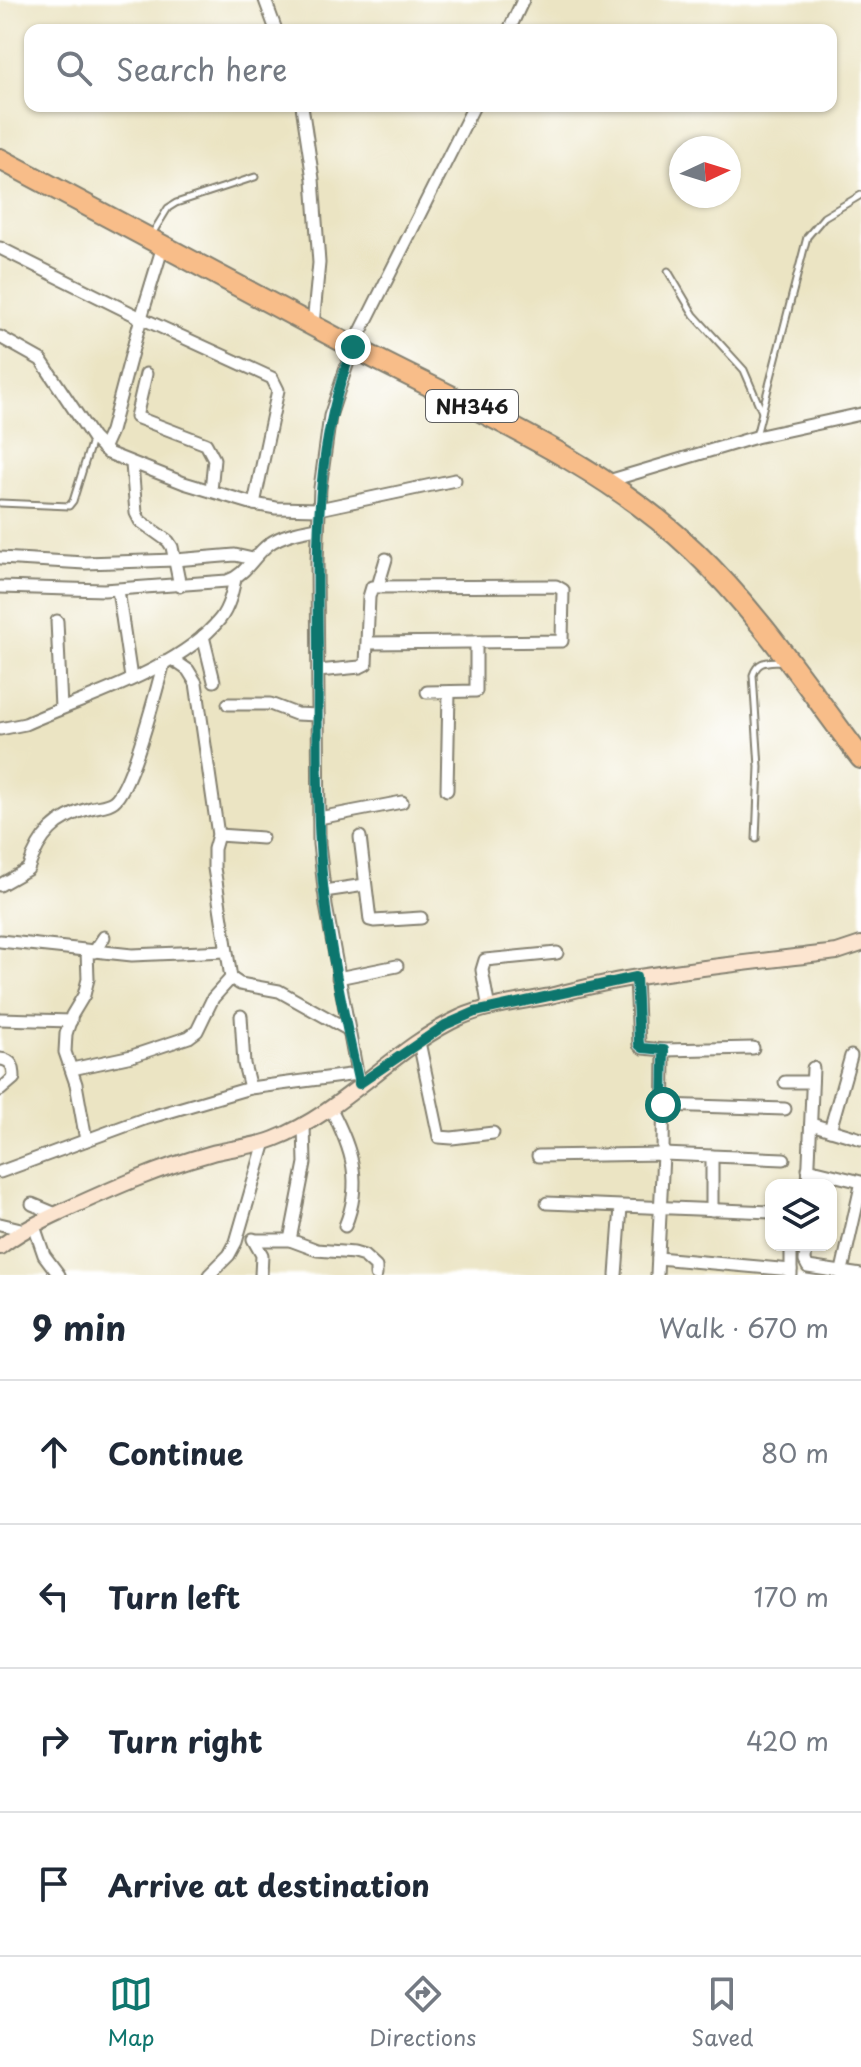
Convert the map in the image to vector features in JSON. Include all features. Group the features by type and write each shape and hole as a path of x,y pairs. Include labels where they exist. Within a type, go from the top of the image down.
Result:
{"highway":[{"name":"NH346","path":"0,159 353,347 512,427 648,513 694,551 765,628 861,758"}],"main road":[{"path":"0,1247 29,1228 126,1181 172,1164 265,1142 304,1125 331,1109 358,1079 460,1018 636,977 837,952 861,944"}],"street":[{"path":"265,0 274,24"},
{"path":"512,24 523,0"},
{"path":"303,112 313,179 319,263 313,325"},
{"path":"0,1172 144,1119 250,1088 358,1079 324,891 319,818 319,509 330,416 353,347 471,112"},
{"path":"103,449 111,431 141,318 156,242"},
{"path":"0,248 272,378 278,390 254,504"},
{"path":"0,337 41,360 103,449 132,464 211,491 276,508 319,509 455,480"},
{"path":"146,374 136,417 206,444 214,459 211,491"},
{"path":"604,483 756,437 861,414"},
{"path":"132,464 136,513 140,521 168,541 180,586"},
{"path":"0,729 25,724 168,660 203,636 229,604 235,579 270,543 292,533 317,528"},
{"path":"0,558 85,563 235,555 253,559"},
{"path":"378,586 386,559"},
{"path":"0,587 118,590 235,579"},
{"path":"318,671 364,666 368,661 368,643 369,597 372,587 556,586 563,590 562,641 368,643"},
{"path":"118,590 131,678"},
{"path":"57,621 61,708"},
{"path":"203,636 214,681"},
{"path":"427,692 478,689 476,642"},
{"path":"168,660 188,670 196,683 218,835 214,868 231,978 240,984 279,991 347,1029"},
{"path":"0,885 28,869 35,847 56,823 72,814 106,805 119,795 146,728 168,660"},
{"path":"447,790 449,692"},
{"path":"228,704 270,704 296,714 318,715"},
{"path":"319,818 402,802"},
{"path":"218,835 262,838"},
{"path":"360,837 370,920 421,918"},
{"path":"324,891 365,885"},
{"path":"86,1140 72,1069 65,1052 66,1034 84,995 90,952 104,937"},
{"path":"0,941 90,952 150,955 226,951"},
{"path":"489,1009 482,970 485,960 557,953"},
{"path":"338,978 397,966"},
{"path":"636,977 639,1045 643,1048 753,1048"},
{"path":"72,1069 132,1056 189,1037 197,1031 213,998 231,978"},
{"path":"241,1016 244,1064 250,1088"},
{"path":"0,1019 71,1021"},
{"path":"419,1042 439,1137 493,1133"},
{"path":"657,1275 664,1050"},
{"path":"830,1130 851,1056"},
{"path":"0,1059 11,1063 14,1078 0,1090"},
{"path":"808,1179 813,1068"},
{"path":"785,1082 812,1082"},
{"path":"663,1105 785,1109"},
{"path":"331,1109 347,1145 354,1173 354,1205 345,1226"},
{"path":"811,1124 861,1139"},
{"path":"290,1240 305,1163 304,1125"},
{"path":"209,1275 229,1255 241,1228 265,1142"},
{"path":"538,1156 663,1154 784,1159"},
{"path":"712,1156 712,1210"},
{"path":"808,1169 861,1184 841,1274"},
{"path":"547,1203 765,1212"},
{"path":"32,1204 56,1214"},
{"path":"616,1275 621,1207"},
{"path":"0,1224 29,1228 59,1275"},
{"path":"241,1228 255,1240 262,1255 261,1275"},
{"path":"255,1240 290,1240 317,1250 364,1256 376,1267 376,1275"},
{"path":"658,1258 791,1273 791,1251"},
{"path":"806,1251 808,1267 861,1275"}],"lane":[{"path":"156,242 168,208 255,177"},
{"path":"756,437 807,237 824,217 861,195"},
{"path":"668,271 694,315 744,370 762,412"},
{"path":"0,503 69,506 93,438"},
{"path":"756,839 759,767 753,675 762,662 786,660"}],"route":[{"path":"353,347 330,416 317,528 319,844 326,906 359,1084 445,1025 475,1012 636,977 639,1045 664,1050 663,1105"}]}
